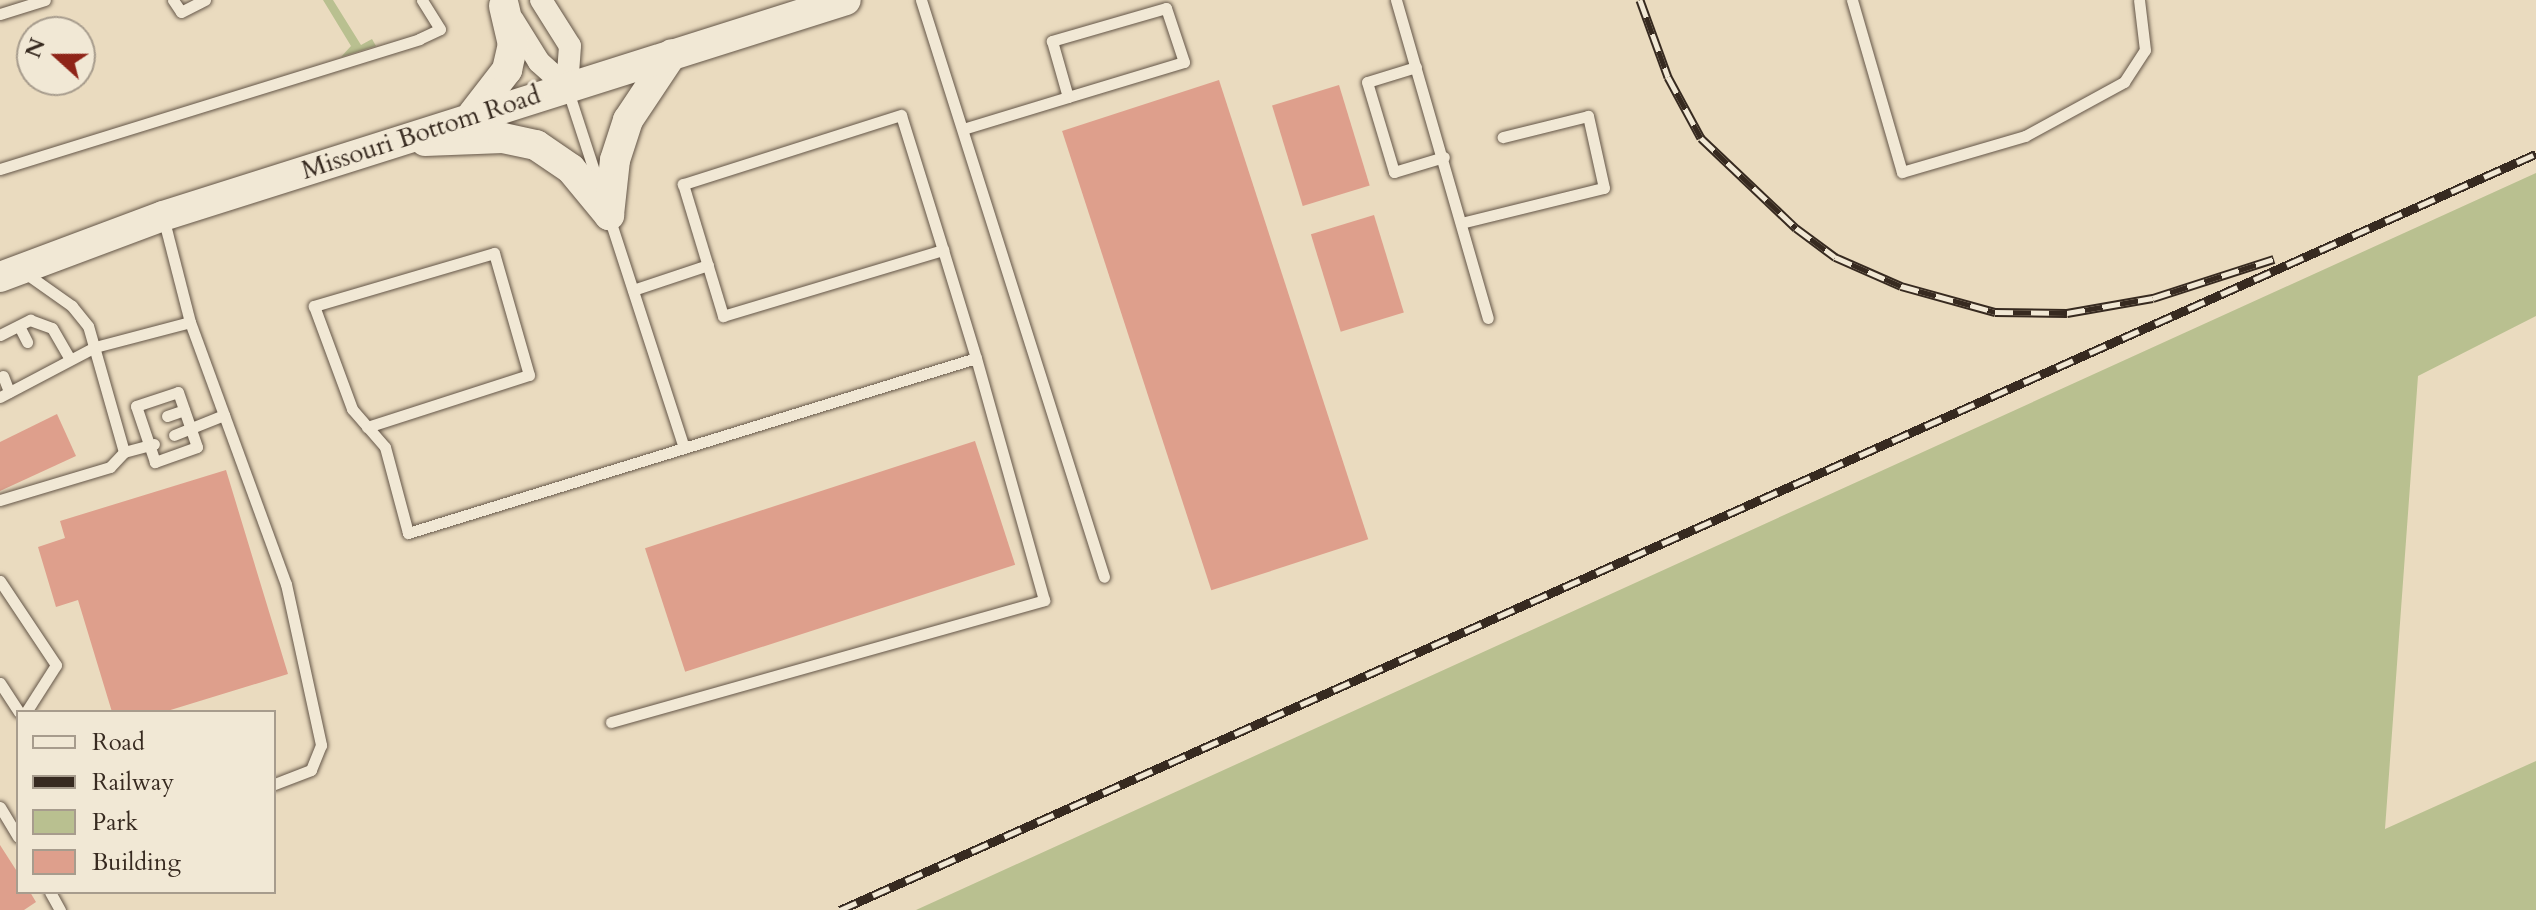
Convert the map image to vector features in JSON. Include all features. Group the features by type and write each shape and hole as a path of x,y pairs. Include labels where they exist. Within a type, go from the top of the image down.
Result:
{"street":[{"path":"541,0 570,46 567,87"},
{"name":"Missouri Bottom Road","path":"10,273 163,216 471,115 846,0"},
{"path":"502,3 539,62 567,87"},
{"path":"471,115 507,70 513,45 502,3"},
{"path":"609,215 615,160 628,120 672,54"},
{"path":"390,144 503,138 536,145 571,169 609,215"}],"lane":[{"path":"0,14 45,0"},
{"path":"173,0 181,12 205,0"},
{"path":"0,169 419,39 440,29 422,0"},
{"path":"921,0 1104,577"},
{"path":"1396,0 1444,157 1488,318"},
{"path":"1852,0 1902,172 2025,136 2124,82 2145,50 2139,0"},
{"path":"963,129 1184,62 1166,8 1052,41 1068,97"},
{"path":"1416,67 1367,82 1389,157 1394,172 1444,157"},
{"path":"567,87 683,445"},
{"path":"611,722 1044,600 976,358 943,250 901,115 683,184 723,316 943,250"},
{"path":"1461,223 1604,188 1588,116 1503,137"},
{"path":"163,216 190,322 286,584 321,745 311,770 276,783"},
{"path":"367,427 529,375 494,253 314,306 352,409 367,427 385,447 408,533 683,445 976,358"},
{"path":"633,290 708,265"},
{"path":"10,273 72,306 95,347 124,452"},
{"path":"0,335 30,320 52,328 70,359"},
{"path":"3,376 5,394 95,347 190,322"},
{"path":"19,326 27,342"},
{"path":"36,361 42,374"},
{"path":"178,392 184,410 197,447 155,462 152,445 136,406 178,392"},
{"path":"167,416 184,410"},
{"path":"174,435 224,415"},
{"path":"0,500 110,467 124,452 152,445"},
{"path":"0,581 56,665 27,710"},
{"path":"0,683 18,710"},
{"path":"0,807 16,834"}],"green space":[{"path":"323,0 333,0 361,45 372,39 376,46 341,57 351,46"},
{"path":"2536,173 2536,316 2418,376 2385,829 2536,761 2536,910 916,910"}],"building":[{"path":"1219,80 1368,539 1211,590 1062,131"},
{"path":"1339,85 1370,185 1303,206 1272,105"},
{"path":"1374,215 1404,313 1341,332 1311,234"},
{"path":"57,414 76,456 0,491 0,442"},
{"path":"975,441 1015,565 685,672 645,548"},
{"path":"226,470 288,674 171,710 111,710 78,600 56,607 38,547 65,538 60,521"},
{"path":"0,845 16,870 16,894 31,894 36,902 24,910 0,910"}],"railway":[{"path":"1640,0 1668,77 1701,138 1796,228 1835,257 1901,286 1995,312 2067,313 2153,298 2274,259"},
{"path":"840,910 2536,154"}]}
